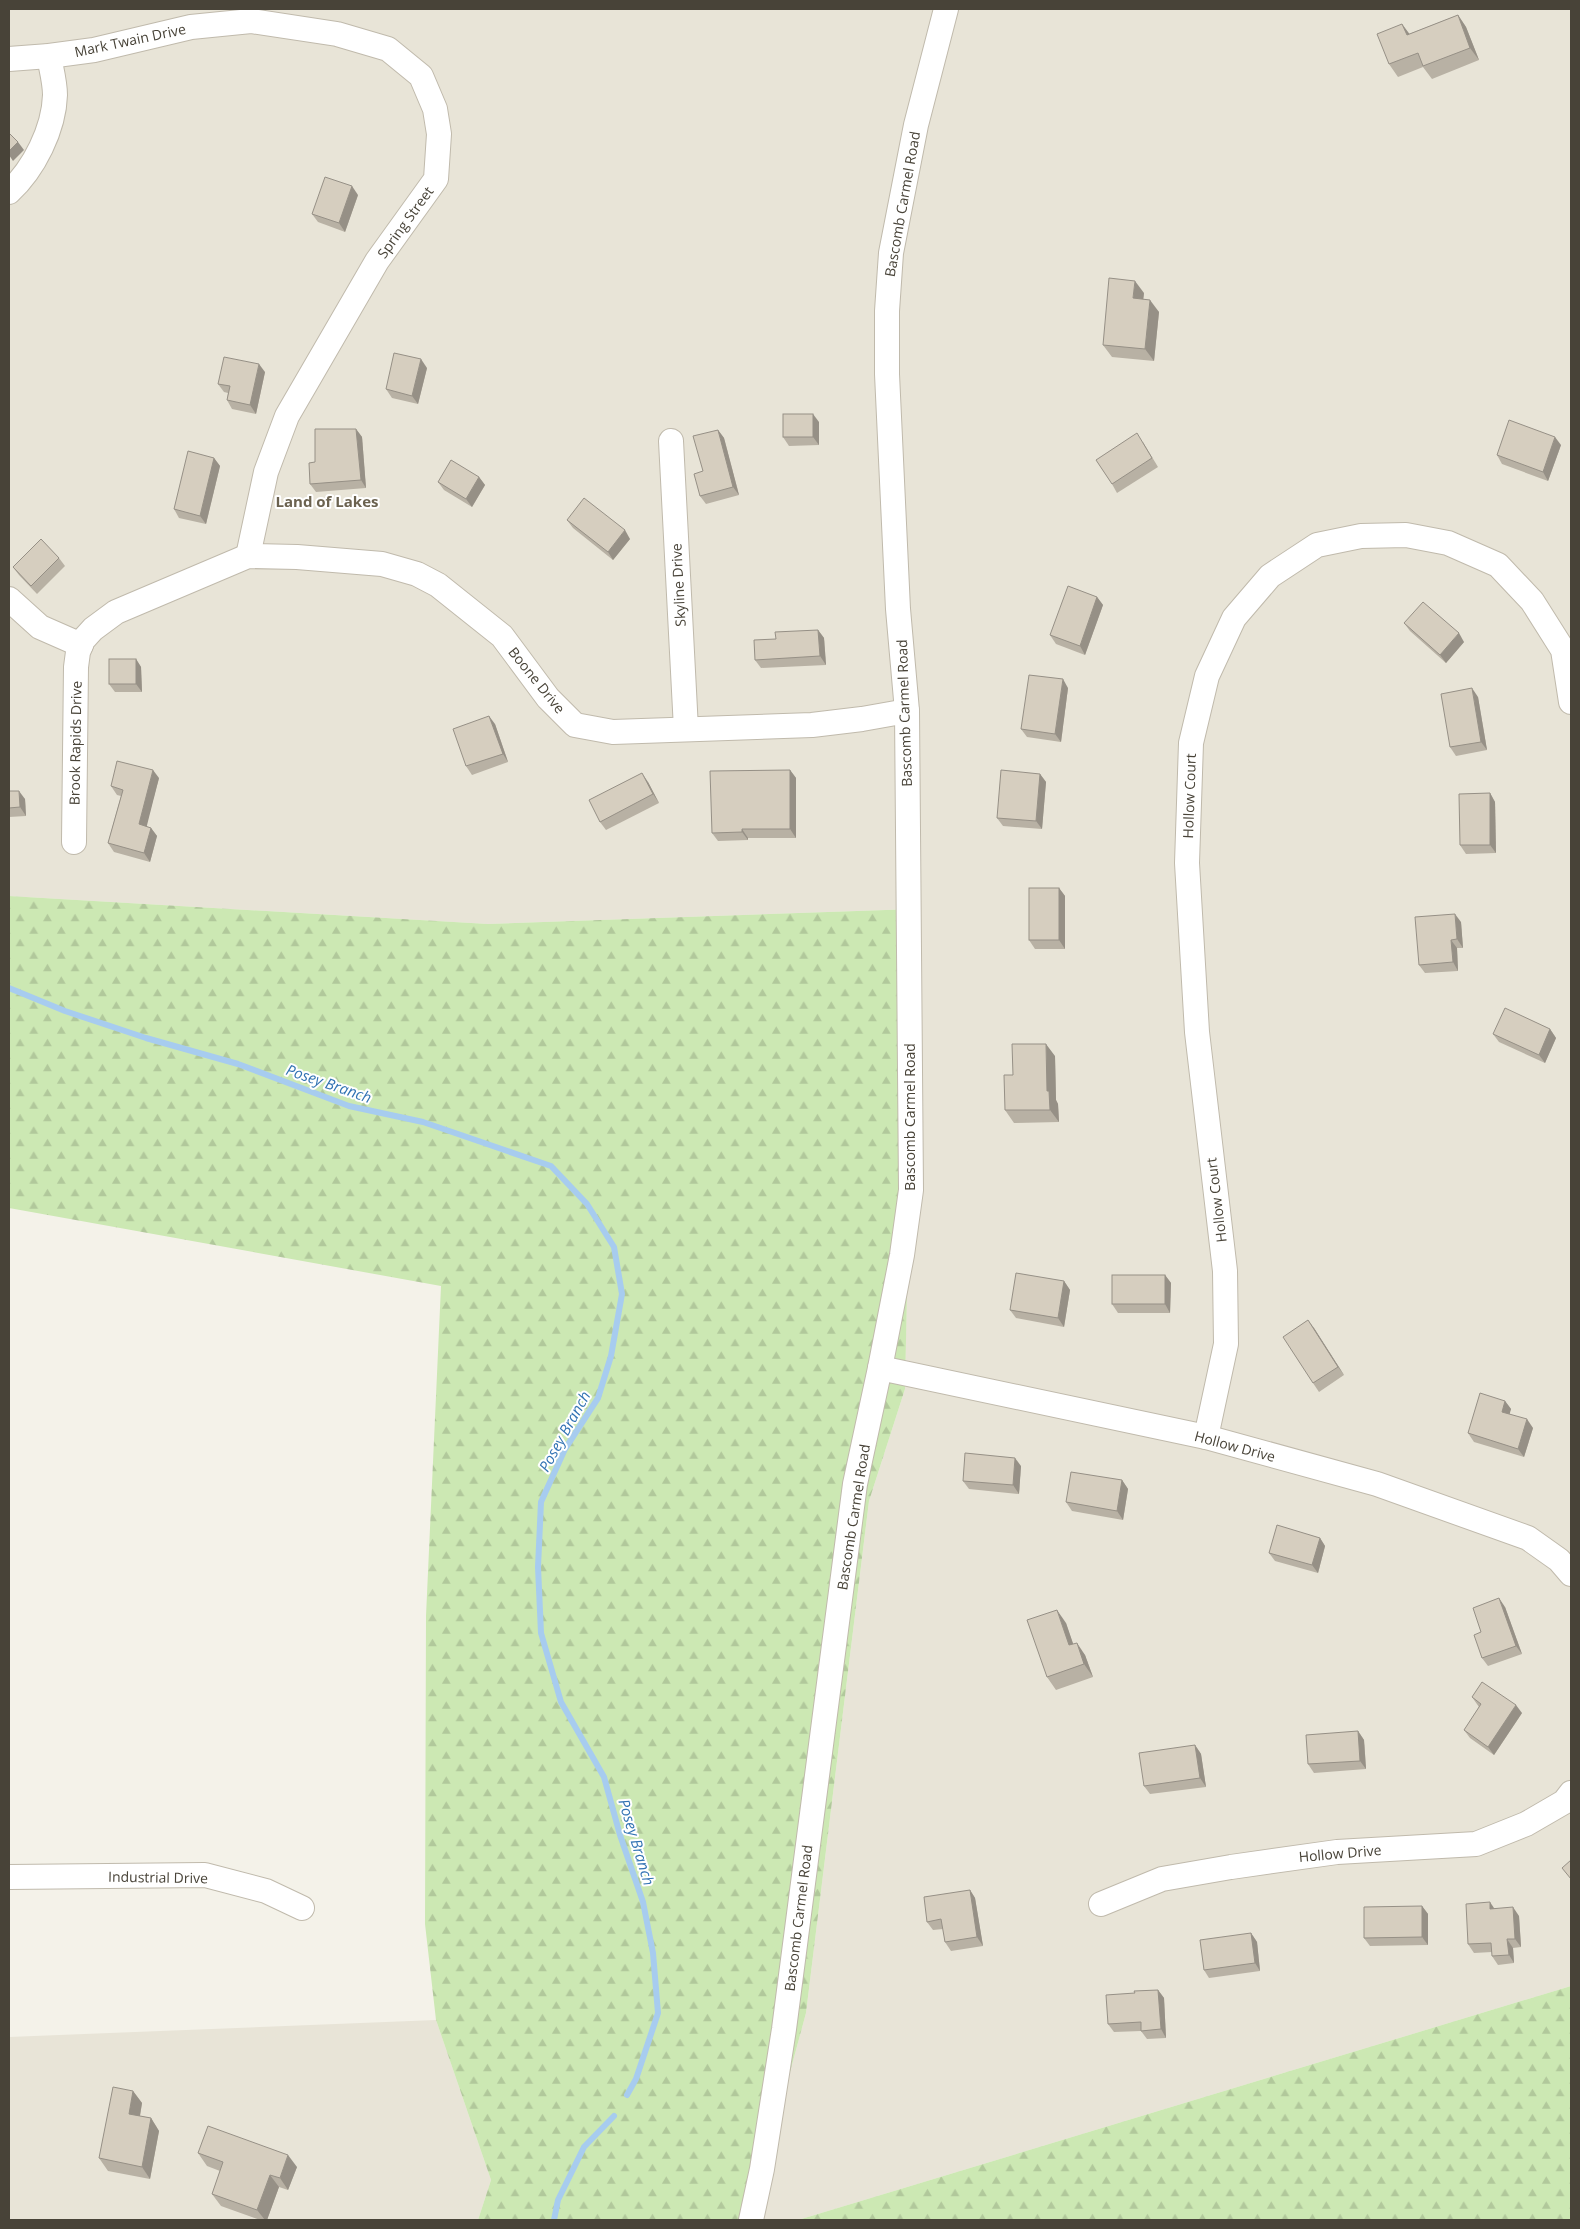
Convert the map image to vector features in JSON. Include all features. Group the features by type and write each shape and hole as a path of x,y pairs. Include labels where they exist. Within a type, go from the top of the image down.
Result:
{"street":[{"path":"251,21 280,9"},
{"name":"Bascomb Carmel Road","path":"750,2220 762,2169 784,2029 855,1484 902,1255 911,1190 907,711 898,609 886,311 891,253 916,125 946,9"},
{"name":"Mark Twain Drive","path":"9,59 94,50 191,28 251,21"},
{"name":"Spring Street","path":"248,556 266,472 287,416 377,261 436,179 440,134 435,109 421,76 388,49 337,34 251,21"},
{"path":"9,192 36,156 52,122 55,93 49,56"},
{"name":"Skyline Drive","path":"671,441 686,729"},
{"name":"Hollow Court","path":"1206,1438 1226,1344 1225,1271 1197,1032 1187,863 1191,743 1207,676 1234,618 1270,576 1317,545 1361,536 1406,535 1448,543 1498,565 1532,601 1563,650 1571,702"},
{"name":"Boone Drive","path":"248,556 297,557 382,564 417,574 438,585 502,636 548,698 574,725 614,732 812,725 862,720 907,711"},
{"name":"Brook Rapids Drive","path":"74,842 76,667 81,645 93,628 116,612 248,556"},
{"path":"9,599 40,628 81,645"},
{"name":"Hollow Drive","path":"880,1368 1206,1438 1377,1484 1528,1538 1559,1560 1571,1574"},
{"name":"Hollow Drive","path":"1101,1904 1162,1878 1231,1866 1337,1852 1476,1844 1526,1824 1564,1802 1571,1793"},
{"name":"Industrial Drive","path":"9,1877 205,1875 266,1891 302,1908"}],"shaded area":[{"path":"9,9 1571,9 1571,1986 798,2220 750,2220 806,2013 869,1501 905,1389 914,909 488,924 9,896"},
{"path":"436,2020 491,2180 478,2220 9,2220 9,2037"}],"green space":[{"path":"9,896 488,924 915,909 905,1389 869,1501 806,2013 750,2220 478,2220 491,2180 436,2020 425,1924 426,1616 441,1286 9,1208"},
{"path":"1571,1986 1571,2220 798,2220"}],"building":[{"path":"1458,15 1470,48 1423,66 1418,53 1389,64 1377,34 1402,24 1407,35"},
{"path":"9,133 18,142 9,151"},
{"path":"325,177 352,186 339,223 312,214"},
{"path":"1109,278 1135,281 1133,298 1150,300 1145,349 1103,345"},
{"path":"394,353 421,359 412,396 386,389"},
{"path":"224,357 259,364 250,405 227,400 230,386 218,384"},
{"path":"783,414 813,414 813,437 783,437"},
{"path":"1509,420 1555,437 1543,472 1497,455"},
{"path":"315,429 356,429 361,480 310,484 309,463 315,462"},
{"path":"718,430 733,487 700,496 694,474 703,471 693,436"},
{"path":"1137,433 1152,458 1112,484 1096,460"},
{"path":"188,451 214,458 200,516 174,509"},
{"path":"451,460 479,477 466,499 438,482"},
{"path":"584,498 625,530 608,552 567,520"},
{"path":"41,539 59,558 31,586 13,567"},
{"path":"1068,586 1097,597 1080,646 1050,635"},
{"path":"1423,602 1459,633 1440,655 1404,623"},
{"path":"818,630 820,656 755,660 754,640 776,639 775,632"},
{"path":"109,659 136,659 136,684 109,684"},
{"path":"1029,675 1063,679 1055,734 1021,729"},
{"path":"1472,688 1481,742 1450,747 1441,694"},
{"path":"489,716 503,754 466,766 453,729"},
{"path":"117,761 153,770 139,824 151,828 144,853 108,843 123,790 111,786"},
{"path":"790,770 790,829 742,829 742,832 712,833 710,771"},
{"path":"1001,770 1040,774 1036,821 997,818"},
{"path":"642,773 653,794 600,822 589,800"},
{"path":"9,791 19,791 20,807 9,808"},
{"path":"1490,793 1490,845 1460,845 1459,794"},
{"path":"1029,888 1059,888 1059,940 1029,940"},
{"path":"1455,914 1457,939 1451,940 1453,962 1419,965 1415,917"},
{"path":"1505,1008 1550,1029 1539,1055 1493,1034"},
{"path":"1012,1044 1046,1044 1047,1091 1049,1091 1050,1110 1005,1110 1004,1075 1013,1075"},
{"path":"1016,1273 1064,1281 1058,1318 1010,1310"},
{"path":"1112,1275 1165,1275 1165,1304 1112,1304"},
{"path":"1308,1320 1338,1367 1313,1383 1283,1337"},
{"path":"1480,1393 1505,1401 1502,1412 1527,1419 1518,1449 1468,1433"},
{"path":"965,1453 1015,1458 1013,1485 963,1481"},
{"path":"1071,1472 1122,1480 1117,1511 1066,1502"},
{"path":"1277,1525 1320,1538 1312,1565 1269,1553"},
{"path":"1499,1598 1516,1646 1482,1658 1474,1635 1481,1632 1473,1608"},
{"path":"1057,1610 1069,1645 1077,1643 1084,1664 1047,1677 1027,1620"},
{"path":"1482,1682 1516,1705 1488,1747 1464,1730 1481,1704 1472,1697"},
{"path":"1358,1731 1360,1761 1308,1764 1306,1735"},
{"path":"1195,1745 1200,1778 1144,1786 1139,1753"},
{"path":"1571,1860 1571,1879 1562,1868"},
{"path":"970,1890 977,1937 945,1942 941,1919 927,1922 924,1897"},
{"path":"1490,1902 1490,1909 1513,1907 1515,1939 1507,1939 1509,1955 1492,1956 1491,1943 1468,1944 1466,1904"},
{"path":"1422,1906 1422,1937 1364,1938 1364,1907"},
{"path":"1251,1933 1255,1963 1204,1970 1200,1940"},
{"path":"1158,1990 1161,2029 1141,2031 1141,2022 1108,2024 1106,1995"},
{"path":"113,2087 133,2091 129,2114 151,2118 142,2167 99,2158"},
{"path":"208,2126 288,2155 280,2178 270,2175 257,2210 212,2194 223,2162 198,2153"}],"waterway":[{"name":"Posey Branch","path":"9,988 65,1011 146,1038 238,1064 349,1106 423,1122 551,1166 587,1204 614,1247 622,1294 611,1356 598,1398 565,1449 541,1502 538,1567 541,1633 561,1702 604,1777 620,1835 643,1902 653,1953 658,2013 636,2079 627,2095"},
{"name":"Posey Branch","path":"554,2220 558,2200 584,2147 614,2116"}],"district":[{"name":"Land of Lakes","path":"327,501"}]}
